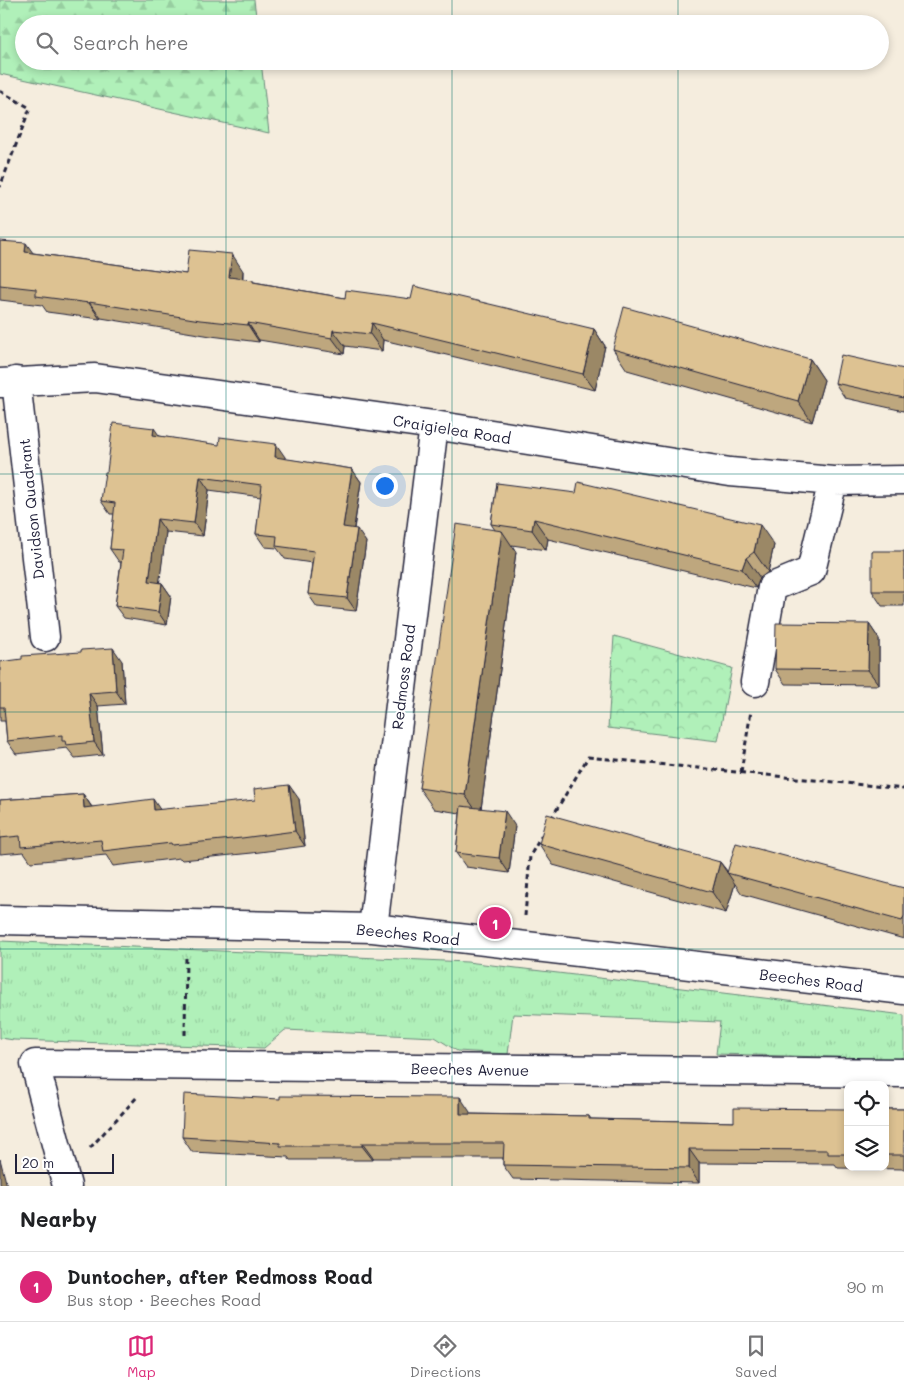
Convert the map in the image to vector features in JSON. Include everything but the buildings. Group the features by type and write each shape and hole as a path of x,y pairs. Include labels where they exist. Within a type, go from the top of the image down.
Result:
{"street":[{"name":"Craigielea Road","path":"8,382 96,378 434,425 730,472 833,481 904,480"},
{"name":"Davidson Quadrant","path":"8,382 45,637"},
{"name":"Redmoss Road","path":"373,928 434,425"},
{"path":"755,682 772,587 811,571 833,481"},
{"name":"Beeches Road","path":"0,920 373,928 904,990"},
{"name":"Beeches Avenue","path":"65,1181 35,1064 904,1073"}],"path":[{"path":"0,91 30,108 0,187"},
{"path":"740,772 755,682"},
{"path":"549,823 588,757 904,789"},
{"path":"523,946 530,856 544,831"},
{"path":"65,1181 176,1066 187,924"}],"green space":[{"path":"0,0 254,0 256,15 15,15 15,70 262,70 269,133 0,74"},
{"path":"614,636 732,668 718,741 608,728"},
{"path":"0,941 467,962 904,1015 904,1056 899,1059 716,1054 720,1022 513,1014 508,1054 457,1051 435,1037 285,1030 264,1048 14,1040 0,1038"}],"place":[{"name":"Duntocher, after Redmoss Road","path":"495,923"}]}
